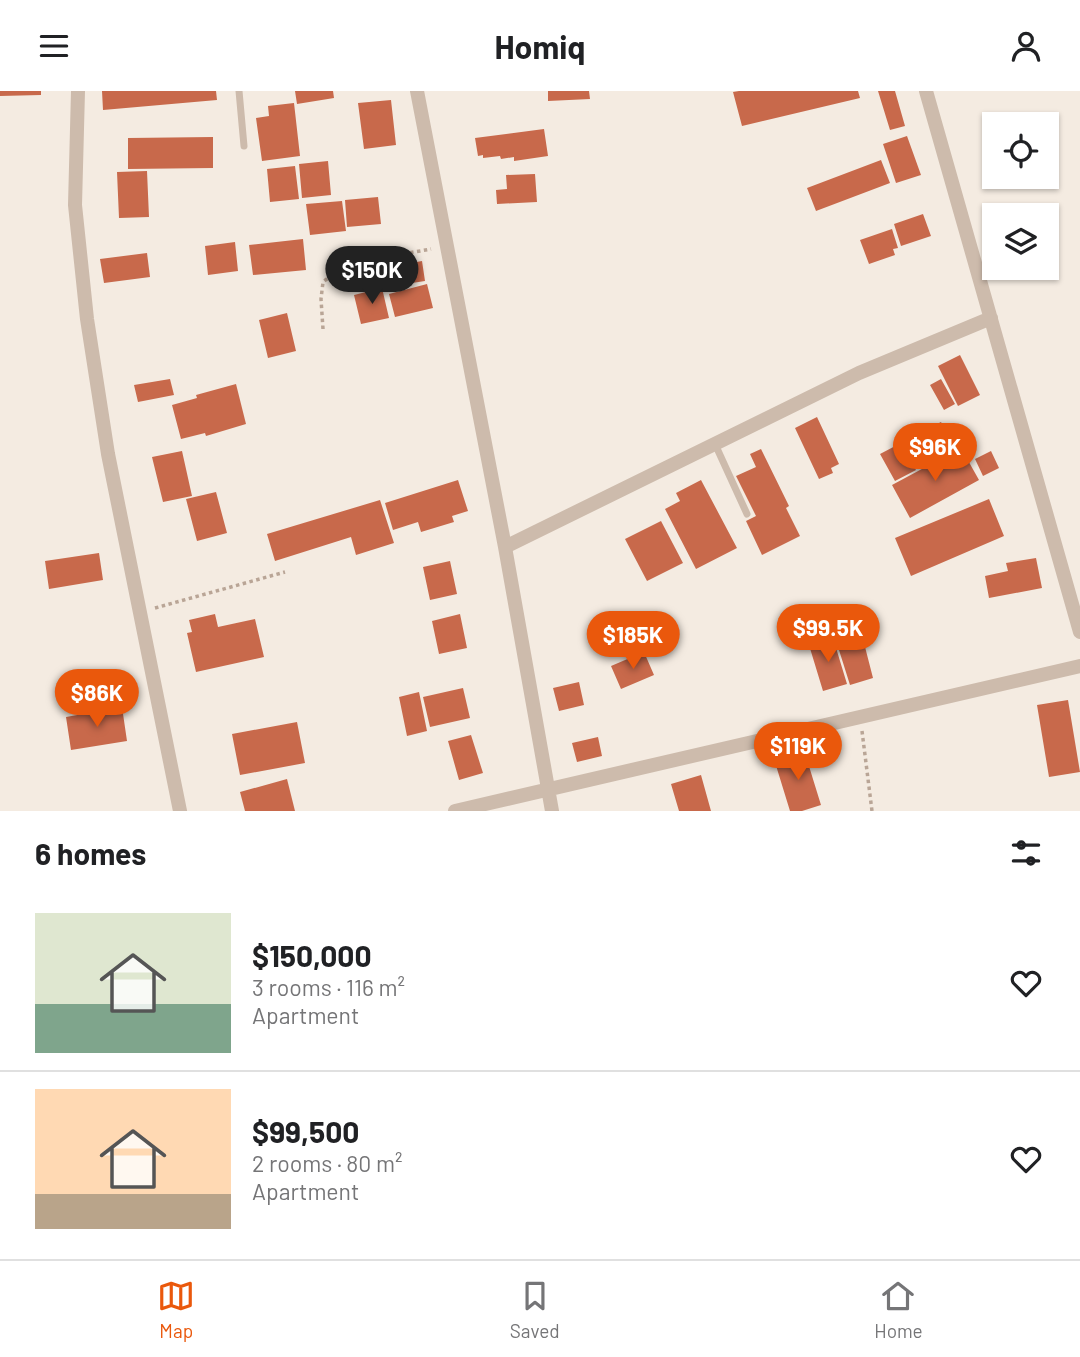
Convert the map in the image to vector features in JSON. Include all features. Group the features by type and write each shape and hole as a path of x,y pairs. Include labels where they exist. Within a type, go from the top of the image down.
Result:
{"street":[{"path":"78,91 75,205 87,319 108,454 180,811"},
{"path":"417,91 505,547 552,811"},
{"path":"926,91 1080,632"},
{"path":"505,547 859,373 991,318"},
{"path":"455,811 861,719 1080,666"}],"lane":[{"path":"239,91 244,146"},
{"path":"715,444 747,514"}],"path":[{"path":"323,329 323,282 336,271 355,264 447,246"},
{"path":"139,612 285,572"},
{"path":"861,719 872,811"}],"building":[{"path":"0,91 41,91 41,95 0,96"},
{"path":"102,91 216,91 217,100 103,110"},
{"path":"295,91 333,91 334,98 297,104"},
{"path":"548,91 589,91 590,99 548,101"},
{"path":"858,91 860,98 742,126 733,92"},
{"path":"878,91 895,91 905,126 890,130"},
{"path":"391,100 396,145 364,149 358,103"},
{"path":"294,103 300,156 262,161 256,118 269,116 268,106"},
{"path":"544,129 548,156 514,161 514,157 501,159 500,156 478,156 475,138"},
{"path":"907,136 921,175 896,183 883,144"},
{"path":"213,137 213,168 128,169 128,138"},
{"path":"881,160 890,183 816,211 807,188"},
{"path":"328,161 331,195 302,198 299,164"},
{"path":"295,166 299,199 270,202 267,169"},
{"path":"147,171 149,217 119,218 117,172"},
{"path":"535,174 537,202 497,204 496,190 507,189 506,175"},
{"path":"378,197 381,224 347,227 345,200"},
{"path":"342,201 346,231 310,235 306,204"},
{"path":"923,214 931,236 901,246 894,224"},
{"path":"892,229 898,248 893,249 895,255 869,264 860,240"},
{"path":"303,239 306,270 253,275 249,245"},
{"path":"235,242 238,271 208,275 205,246"},
{"path":"147,253 150,277 104,283 100,259"},
{"path":"422,261 425,281 386,287 383,268"},
{"path":"427,284 433,308 395,317 389,294"},
{"path":"382,288 389,318 361,324 354,295"},
{"path":"287,313 296,351 268,358 259,320"},
{"path":"960,355 980,395 958,406 938,366"},
{"path":"170,379 174,395 138,402 134,385"},
{"path":"941,379 955,404 944,410 930,385"},
{"path":"236,384 246,424 206,436 205,433 181,439 172,405"},
{"path":"817,417 839,464 831,468 833,473 819,479 795,428"},
{"path":"941,422 955,449 926,465 911,437"},
{"path":"901,443 916,470 895,481 880,454"},
{"path":"961,448 979,480 910,518 892,485"},
{"path":"761,449 789,506 786,508 800,536 762,555 746,521 756,516 736,476 756,467 750,454"},
{"path":"182,451 192,496 163,502 152,457"},
{"path":"991,451 999,468 983,476 975,459"},
{"path":"458,480 468,511 452,516 454,522 421,532 418,522 393,530 385,503"},
{"path":"701,480 737,548 696,569 665,509 680,501 676,493"},
{"path":"216,492 227,533 197,541 186,499"},
{"path":"989,499 1004,536 911,576 895,538"},
{"path":"380,500 394,543 356,555 351,537 275,561 267,534"},
{"path":"661,521 683,563 647,581 625,539"},
{"path":"99,553 103,580 49,589 45,561"},
{"path":"1036,558 1042,588 989,598 985,576 1008,571 1006,563"},
{"path":"450,561 457,594 430,600 423,567"},
{"path":"660,612 671,638 644,650 642,646 632,651 629,645 624,647 616,631"},
{"path":"215,614 218,627 255,619 264,657 196,672 187,633 192,632 189,620"},
{"path":"460,614 467,648 439,654 432,621"},
{"path":"833,638 847,684 823,691 809,645"},
{"path":"864,643 873,678 850,685 839,650"},
{"path":"644,652 654,675 621,689 611,666"},
{"path":"579,682 584,705 559,711 553,688"},
{"path":"463,688 470,718 430,727 423,697"},
{"path":"419,692 427,731 407,736 399,697"},
{"path":"1068,700 1080,772 1049,777 1037,705"},
{"path":"122,707 127,741 71,750 66,717"},
{"path":"297,722 305,763 240,775 232,734"},
{"path":"471,735 483,773 459,780 448,741"},
{"path":"598,737 602,756 577,762 572,743"},
{"path":"804,750 821,805 802,811 790,811 774,759"},
{"path":"701,775 711,811 679,811 671,784"},
{"path":"287,779 295,811 245,811 240,792"}]}
